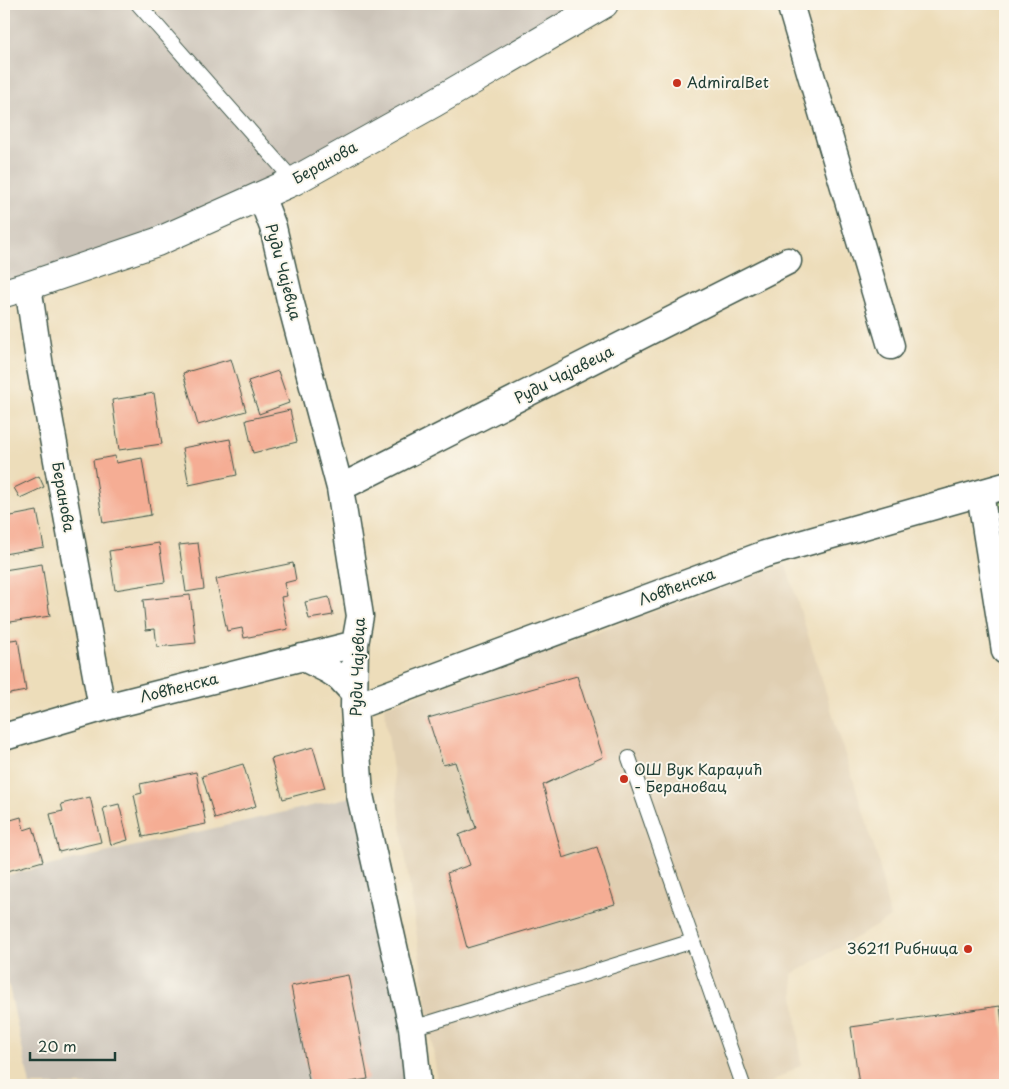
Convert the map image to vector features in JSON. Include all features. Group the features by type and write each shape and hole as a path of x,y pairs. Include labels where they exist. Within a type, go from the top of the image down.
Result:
{"main road":[{"name":"Беранова","path":"16,289 157,242 294,181 434,103 590,7"}],"street":[{"path":"790,4 890,346"},
{"name":"Руди Чајевца","path":"260,196 273,227 290,300 340,488 360,616 356,644 354,700 360,795 412,1026 418,1085"},
{"name":"Руди Чајавеца","path":"340,488 788,261"},
{"name":"Беранова","path":"16,289 40,367 102,708"},
{"name":"Ловћенска","path":"354,700 765,554 1005,486"},
{"path":"980,493 1005,651"},
{"name":"Ловћенска","path":"4,737 102,708 356,644"},
{"path":"302,658 340,678 354,700"}],"lane":[{"path":"138,4 294,181"},
{"path":"629,758 743,1085"},
{"path":"412,1026 448,1017 693,941"}],"shaded area":[{"path":"4,4 138,4 150,18 166,4 605,4 294,181 4,293"},
{"name":"ОШ Вук Караџић - Берановац","path":"786,565 878,859 890,918 792,974 801,1065 767,1085 438,1085 384,707"},
{"path":"360,795 418,1085 30,1085 4,963 4,876"}],"green space":[{"path":"1005,486 1005,651 980,493"}],"building":[{"path":"231,359 246,411 198,425 183,373"},
{"path":"278,371 289,403 259,414 248,381"},
{"path":"154,393 162,444 119,450 112,400"},
{"path":"290,410 297,442 253,453 246,420"},
{"path":"230,439 237,475 189,485 182,448"},
{"path":"115,456 116,463 142,458 151,515 103,523 93,460"},
{"path":"39,476 44,487 20,498 14,488"},
{"path":"37,511 44,547 4,554 6,517"},
{"path":"159,543 165,582 115,590 109,551"},
{"path":"198,543 204,589 186,592 179,545"},
{"path":"293,563 296,580 284,583 287,596 281,597 288,629 244,638 242,628 227,631 216,579"},
{"path":"42,564 50,616 4,623 4,570"},
{"path":"190,595 196,643 157,647 155,629 146,630 143,600"},
{"path":"329,597 333,615 309,619 305,602"},
{"path":"18,639 26,691 4,695 4,641"},
{"path":"577,676 603,757 543,785 563,858 597,847 615,904 467,948 447,873 470,865 459,835 476,828 455,762 443,765 428,718"},
{"path":"313,747 325,788 283,799 271,759"},
{"path":"243,764 256,806 215,819 202,776"},
{"path":"196,772 206,824 143,837 134,795 142,793 140,784"},
{"path":"90,797 101,842 59,852 50,814 63,811 61,804"},
{"path":"119,804 128,840 111,845 103,808"},
{"path":"21,817 24,830 33,827 43,861 4,872 4,822"},
{"path":"348,975 368,1079 334,1085 310,1085 291,986"},
{"path":"1000,1006 1005,1045 1005,1085 859,1085 851,1027"}],"place":[{"name":"AdmiralBet","path":"677,83"},
{"name":"ОШ Вук Караџић - Берановац","path":"624,779"},
{"name":"36211 Рибница","path":"968,949"}]}
